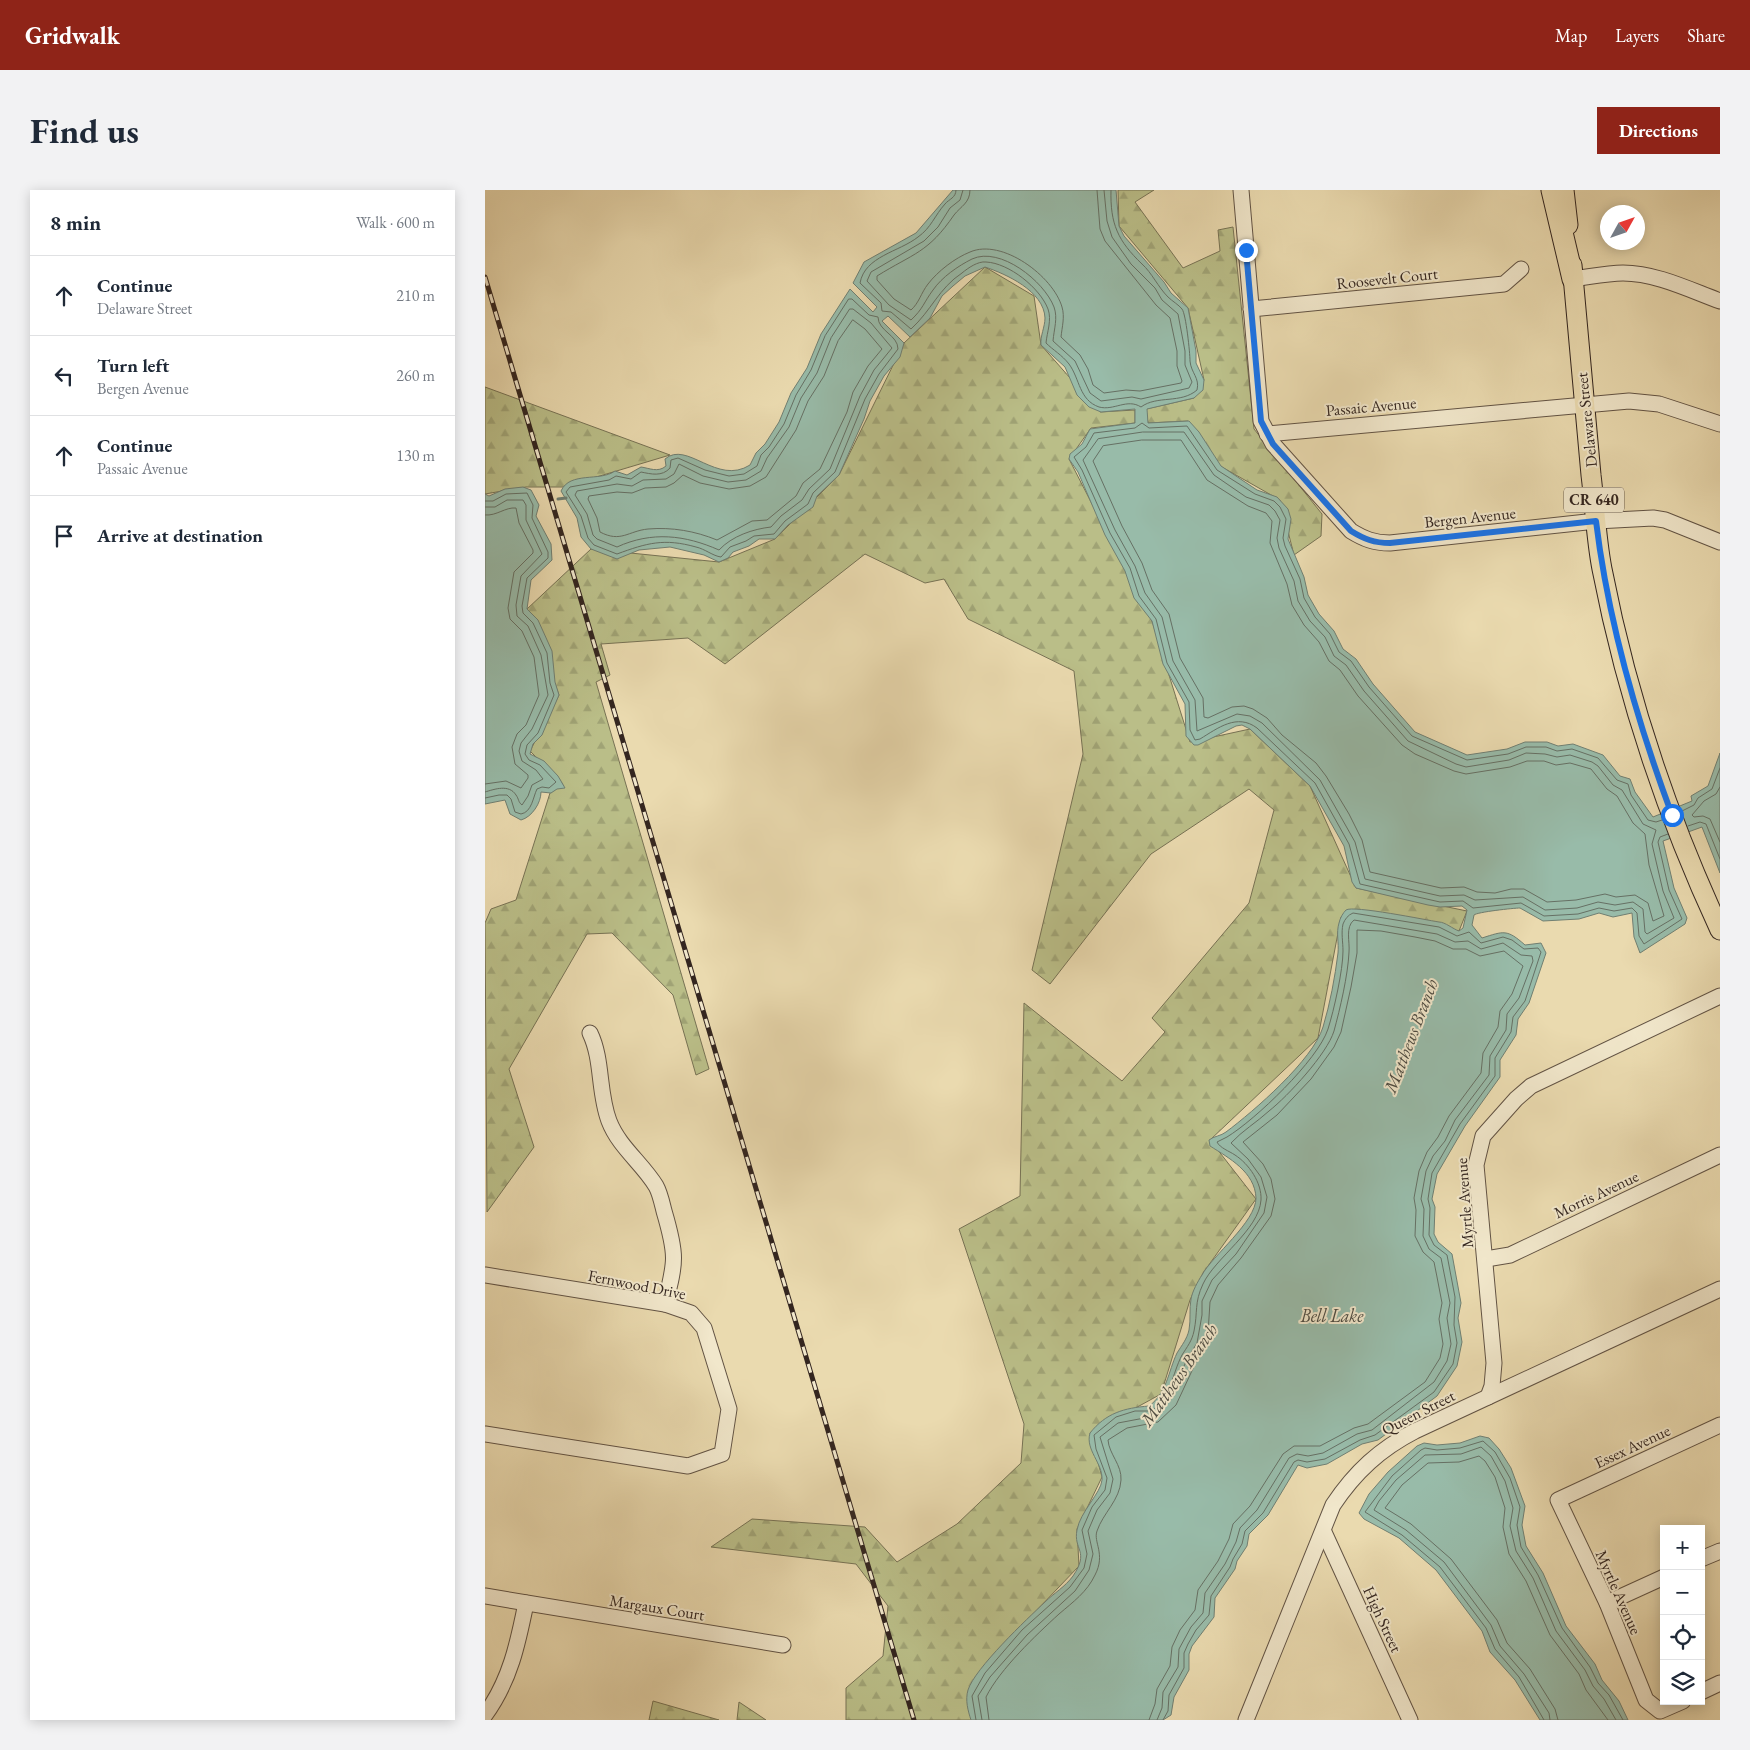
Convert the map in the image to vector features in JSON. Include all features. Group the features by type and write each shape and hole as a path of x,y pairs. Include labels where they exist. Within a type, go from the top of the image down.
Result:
{"highway":[{"path":"1553,190 1573,279"}],"main road":[{"name":"Delaware Street","path":"1565,190 1596,521 1602,567 1612,618 1667,802 1681,842 1720,930"}],"street":[{"path":"1241,190 1261,421 1267,434"},
{"name":"Roosevelt Court","path":"1251,309 1504,284 1521,269"},
{"path":"1573,279 1623,272 1652,277 1720,301"},
{"name":"Passaic Avenue","path":"1267,434 1629,401 1659,404 1720,424"},
{"name":"Bergen Avenue","path":"1267,434 1273,444 1351,531 1377,543 1596,521 1653,518 1665,520 1720,542"},
{"name":"Myrtle Avenue","path":"1488,1397 1493,1386 1494,1364 1476,1165 1478,1149 1483,1136 1516,1099 1531,1086 1720,996"},
{"path":"590,1033 597,1048 602,1097 609,1122 622,1143 657,1187 675,1245 675,1264 665,1304"},
{"name":"Morris Avenue","path":"1486,1259 1510,1255 1720,1155"},
{"name":"Fernwood Drive","path":"485,1275 665,1304 691,1313 704,1328 729,1409 722,1454 688,1466 485,1434"},
{"name":"Queen Street","path":"1246,1720 1324,1532 1333,1505 1348,1482 1362,1466 1389,1445 1720,1289"},
{"name":"Essex Avenue","path":"1558,1500 1720,1425"},
{"name":"Myrtle Avenue","path":"1558,1500 1607,1603 1646,1700 1660,1711 1674,1705"},
{"name":"High Street","path":"1324,1532 1410,1720"},
{"path":"1705,1557 1720,1551"},
{"path":"1607,1603 1660,1578"},
{"name":"Margaux Court","path":"485,1596 783,1645"},
{"path":"485,1715 507,1678 518,1646 526,1602"},
{"path":"1705,1690 1720,1683"}],"green space":[{"path":"1118,190 1154,190 1135,202 1183,268 1220,251 1218,230 1233,227 1254,429 1322,514 1321,536 1294,555 1280,500 1220,466 1188,421 1148,423 1146,409 1194,398 1204,380 1188,308 1119,226"},
{"path":"985,267 1034,296 1041,345 1100,412 1135,410 1135,423 1091,428 1069,459 1152,621 1190,742 1250,729 1310,786 1356,888 1467,911 1459,931 1341,917 1318,1038 1210,1140 1256,1199 1203,1273 1190,1300 1161,1394 1090,1433 1102,1477 1077,1529 1079,1566 994,1655 972,1720 846,1720 846,1688 883,1656 888,1606 856,1564 711,1547 752,1519 865,1527 897,1562 957,1524 1021,1463 1024,1424 959,1229 1020,1196 1024,1003 1122,1081 1165,1032 1152,1018 1249,903 1274,810 1249,789 1151,854 1050,984 1032,970 1083,754 1074,671 968,619 944,579 925,583 865,554 725,664 688,638 601,644 610,675 596,682 709,1069 696,1075 673,995 612,933 587,934 509,1069 534,1147 487,1212 485,923 491,909 516,900 550,793 563,784 530,751 559,695 527,609 591,549 719,562 775,539 839,475 904,343"},
{"path":"485,387 670,455 563,487 526,487 485,494"},
{"path":"653,1701 719,1720 649,1720"},
{"path":"739,1702 766,1720 737,1720"}],"water":[{"name":"Bell Lake","path":"953,190 1116,190 1119,226 1124,236 1164,282 1171,293 1188,308 1196,351 1196,363 1204,380 1203,390 1194,398 1147,409 1148,423 1189,421 1199,432 1221,466 1257,490 1277,497 1288,509 1291,519 1288,539 1304,577 1308,595 1319,614 1334,631 1343,649 1356,659 1373,684 1415,732 1467,755 1507,749 1525,742 1547,742 1558,746 1573,744 1603,755 1620,776 1630,779 1635,792 1653,817 1692,801 1691,796 1708,786 1720,753 1720,873 1702,827 1663,841 1674,888 1687,918 1685,924 1640,953 1634,937 1632,913 1613,917 1599,913 1579,919 1543,921 1520,908 1488,911 1474,915 1472,925 1482,938 1505,933 1514,936 1525,945 1541,943 1546,953 1529,1003 1518,1019 1516,1035 1500,1060 1500,1077 1465,1126 1437,1174 1432,1199 1435,1207 1434,1234 1438,1242 1452,1254 1461,1303 1458,1318 1462,1342 1457,1366 1437,1396 1378,1440 1362,1444 1327,1464 1307,1468 1298,1465 1268,1515 1249,1534 1247,1546 1237,1561 1235,1569 1215,1598 1214,1617 1192,1646 1189,1654 1189,1670 1174,1697 1171,1715 1163,1720 971,1720 967,1705 967,1694 980,1669 1002,1644 1067,1583 1078,1568 1081,1556 1076,1537 1077,1530 1102,1480 1100,1468 1090,1445 1090,1433 1109,1416 1131,1408 1149,1406 1160,1395 1177,1353 1188,1333 1191,1299 1200,1277 1242,1228 1254,1207 1255,1189 1246,1173 1210,1146 1209,1140 1226,1132 1252,1111 1295,1069 1317,1040 1323,1027 1332,990 1338,953 1338,927 1343,914 1346,910 1362,909 1441,922 1459,931 1463,928 1467,910 1462,906 1440,907 1428,905 1356,888 1352,882 1344,846 1310,786 1250,729 1242,725 1236,726 1198,745 1194,745 1186,736 1185,704 1163,664 1152,621 1134,598 1125,571 1105,535 1078,472 1069,459 1070,454 1082,444 1090,429 1135,423 1135,409 1101,412 1089,407 1077,395 1065,367 1041,345 1045,318 1043,308 1023,285 1003,274 985,267 965,276 942,296 930,318 910,337 888,316 882,321 904,343 900,357 884,376 870,401 839,475 817,496 813,507 788,525 775,539 759,539 749,546 733,552 728,558 719,562 704,555 670,547 639,550 617,559 591,549 581,537 577,518 561,491 565,485 578,479 601,476 615,471 627,475 641,467 653,470 660,469 666,466 665,459 674,455 683,455 726,470 738,470 750,465 756,453 765,444 779,422 791,393 807,368 821,334 850,289 873,312 877,307 853,283 864,262 916,233"},
{"path":"523,487 531,490 539,505 536,516 551,544 552,560 531,580 527,609 538,620 552,651 555,682 559,695 542,735 533,744 530,754 544,761 558,776 565,788 557,789 551,793 541,792 535,809 529,816 521,820 510,814 505,800 485,804 485,494 489,496 505,489"},
{"path":"1480,1436 1489,1438 1499,1449 1511,1468 1525,1506 1522,1525 1526,1546 1543,1573 1566,1626 1595,1664 1602,1680 1619,1701 1628,1720 1540,1720 1515,1680 1490,1652 1482,1631 1436,1570 1399,1538 1364,1519 1359,1513 1369,1494 1388,1472 1417,1446 1424,1443 1437,1445 1460,1443"}],"waterway":[{"path":"558,499 566,498"}],"railway":[{"path":"485,277 914,1720"}],"route":[{"path":"1246,250 1261,421 1273,444 1351,531 1377,543 1390,543 1596,521 1602,567 1612,618 1633,695 1672,815"}],"water label":[{"name":"Matthews Branch","path":"1411,1036"},
{"name":"Matthews Branch","path":"1179,1375"}]}
